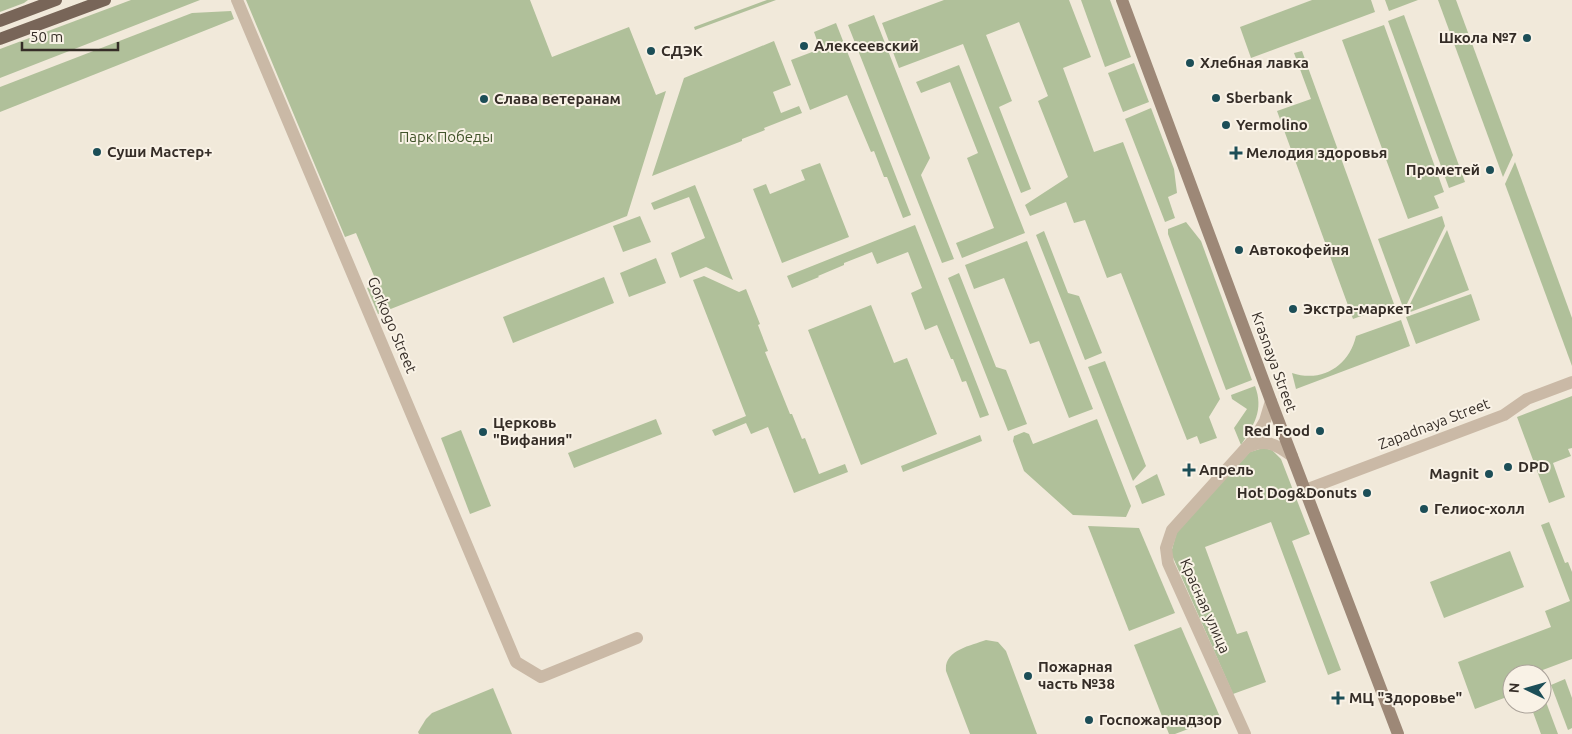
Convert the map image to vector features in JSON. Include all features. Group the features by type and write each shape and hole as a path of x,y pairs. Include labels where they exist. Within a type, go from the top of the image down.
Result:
{"main road":[{"path":"0,21 56,0"},
{"path":"0,39 105,0"}],"street":[{"name":"Gorkogo Street","path":"238,0 516,662 541,677 637,638"},
{"name":"Krasnaya Street","path":"1122,0 1271,401 1398,734"},
{"name":"Zapadnaya Street","path":"1305,490 1504,415 1528,399 1572,382"},
{"name":"Красная улица","path":"1245,734 1168,563 1166,552 1172,530 1248,447 1265,421 1271,401"},
{"path":"1248,447 1257,443 1271,443 1292,456"}],"green space":[{"path":"0,0 28,0 0,12"},
{"path":"131,0 200,0 0,78 0,49"},
{"name":"Парк Победы","path":"246,0 530,0 552,57 629,27 656,95 666,91 627,216 378,314 367,288 377,283 356,233 345,237"},
{"path":"767,0 776,0 695,30 694,27"},
{"path":"944,0 1069,0 1091,57 1063,68 1094,152 1123,142 1220,399 1209,417 1217,438 1200,444 1197,436 1187,440 1121,273 1107,278 1085,220 1074,223 1066,202 1030,216 1025,205 1068,177 1038,101 1048,96 1019,22 986,35 1012,101 999,107 1031,189 1021,193 963,44 899,68 882,23"},
{"path":"1081,0 1110,0 1131,57 1105,67"},
{"path":"1312,0 1371,0 1375,12 1251,58 1240,27"},
{"path":"1385,0 1418,0 1389,11"},
{"path":"1438,0 1456,0 1513,155 1503,177"},
{"path":"231,11 234,19 0,112 0,87 192,13"},
{"path":"874,15 930,158 921,175 954,259 942,263 848,25"},
{"path":"1404,15 1465,182 1449,188 1388,21"},
{"path":"836,23 911,215 903,218 887,177 884,177 874,151 871,152 847,95 810,110 791,60 820,49 814,32"},
{"path":"1384,25 1444,192 1434,196 1439,208 1408,219 1342,40"},
{"path":"774,41 791,85 773,92 781,113 799,106 802,113 764,128 765,130 742,139 742,141 652,176 684,78"},
{"path":"1302,51 1394,304 1353,319 1277,111 1311,99 1294,53"},
{"path":"1134,63 1149,102 1123,112 1108,73"},
{"path":"959,65 1025,233 962,258 956,243 994,228 967,158 978,153 950,82 921,93 916,82"},
{"path":"1151,108 1174,169 1177,193 1168,197 1175,218 1165,222 1125,119"},
{"path":"1515,162 1572,318 1572,366 1505,184"},
{"path":"820,163 849,237 782,263 753,189 766,184 770,194 805,180 801,170"},
{"path":"695,185 733,280 706,267 680,278 671,253 705,238 689,197 654,210 651,203"},
{"path":"640,216 651,242 623,252 613,226"},
{"path":"1442,216 1445,226 1404,310 1378,239"},
{"path":"1186,222 1201,241 1252,380 1226,390 1168,234 1168,229"},
{"path":"915,225 989,415 980,418 966,381 962,382 937,325 925,330 911,293 922,288 908,252 877,264 872,252 792,288 787,276"},
{"path":"1447,230 1469,290 1405,314"},
{"path":"1044,231 1068,293 1079,296 1102,353 1085,360 1036,235"},
{"path":"1027,241 1093,409 1069,418 1039,341 1030,344 1004,278 974,289 965,265"},
{"path":"656,258 666,283 629,297 620,273"},
{"path":"959,273 996,367 1006,370 1027,424 1008,431 948,278"},
{"path":"704,276 739,292 746,289 760,324 758,325 768,351 765,352 790,414 792,414 802,439 805,438 819,474 845,464 848,472 794,493 768,427 751,434 746,423 715,436 712,430 746,416 693,280"},
{"path":"604,277 614,303 513,343 503,317"},
{"path":"1471,294 1480,320 1416,344 1406,317"},
{"path":"871,305 894,363 907,358 937,434 861,465 808,330"},
{"path":"1401,320 1410,346 1296,389 1292,373 1314,376 1333,370 1347,356 1356,336"},
{"path":"1105,361 1146,466 1133,481 1088,367"},
{"path":"1255,386 1258,395 1258,410 1254,424 1241,445 1234,428 1247,409 1232,399 1231,395"},
{"path":"1572,396 1572,448 1568,449 1571,456 1553,463 1565,497 1549,503 1517,417"},
{"path":"656,419 662,434 574,468 568,453"},
{"path":"1097,419 1131,506 1126,517 1073,515 1024,471 1013,441 1014,436 1024,432 1029,434 1033,444"},
{"path":"461,430 491,506 470,514 441,438"},
{"path":"980,435 982,441 903,472 901,466"},
{"path":"1263,448 1272,450 1281,459 1310,534 1292,541 1341,670 1328,675 1271,522 1205,547 1237,634 1247,631 1266,682 1233,694 1171,553 1177,531 1250,452"},
{"path":"1157,474 1165,495 1142,504 1135,486"},
{"path":"1549,522 1565,563 1568,562 1572,572 1572,659 1552,666 1552,664 1502,664 1502,699 1475,709 1458,662 1551,627 1545,611 1570,601 1541,525"},
{"path":"1088,526 1139,528 1175,613 1129,631"},
{"path":"1510,551 1524,587 1444,618 1430,582"},
{"path":"1181,627 1220,717 1175,734 1169,734 1134,645"},
{"path":"986,640 998,642 1006,651 1037,734 970,734 946,671 946,664 949,658 959,650"},
{"path":"1565,679 1572,698 1572,728 1568,730 1552,688 1552,685"},
{"path":"493,688 512,734 419,734 418,732 426,719 432,713"},
{"path":"1534,714 1550,714 1558,734 1541,734"}],"place":[{"name":"Школа №7","path":"1527,38"},
{"name":"Алексеевский","path":"804,46"},
{"name":"СДЭК","path":"651,51"},
{"name":"Хлебная лавка","path":"1190,63"},
{"name":"Sberbank","path":"1216,98"},
{"name":"Слава ветеранам","path":"484,99"},
{"name":"Yermolino","path":"1226,125"},
{"name":"Суши Мастер+","path":"97,152"},
{"name":"Мелодия здоровья","path":"1236,153"},
{"name":"Прометей","path":"1490,170"},
{"name":"Автокофейня","path":"1239,250"},
{"name":"Экстра-маркет","path":"1293,309"},
{"name":"Red Food","path":"1320,431"},
{"name":"Церковь \"Вифания\"","path":"483,432"},
{"name":"DPD","path":"1508,467"},
{"name":"Апрель","path":"1189,470"},
{"name":"Magnit","path":"1489,474"},
{"name":"Hot Dog&Donuts","path":"1367,493"},
{"name":"Гелиос-холл","path":"1424,509"},
{"name":"Пожарная часть №38","path":"1028,676"},
{"name":"МЦ \"Здоровье\"","path":"1338,698"},
{"name":"Госпожарнадзор","path":"1089,720"}]}
